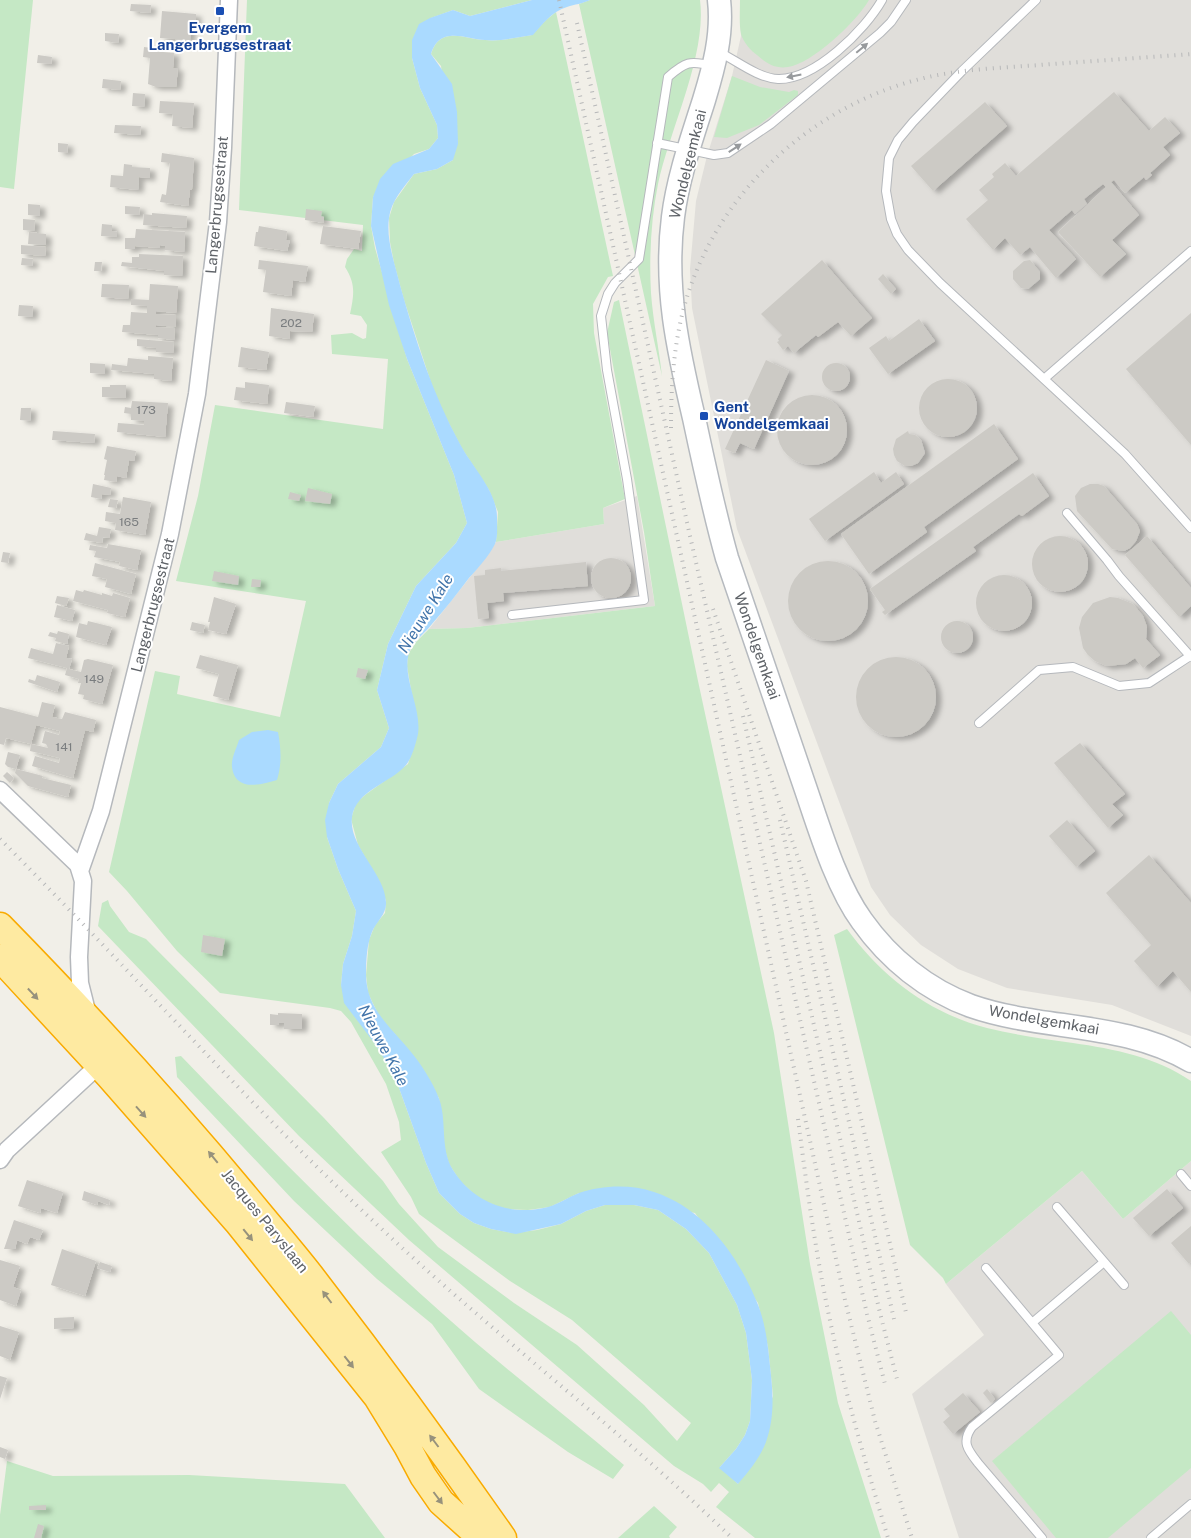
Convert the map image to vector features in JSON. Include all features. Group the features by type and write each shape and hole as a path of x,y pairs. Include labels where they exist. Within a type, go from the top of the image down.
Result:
{"highway":[{"name":"Jacques Paryslaan","path":"0,926 89,1019 201,1143 316,1283 449,1461 503,1538"},
{"name":"Jacques Paryslaan","path":"0,958 99,1065 238,1223 290,1286 376,1397 407,1446 423,1476 441,1502 481,1538"}],"main road":[{"name":"Wondelgemkaai","path":"719,0 720,32 715,59 676,197 670,268 672,311 685,382 714,512 727,558 828,852 849,900 861,920 897,961 920,979 970,1006 1024,1019 1093,1028 1125,1035 1177,1052 1191,1061"}],"street":[{"name":"Langerbrugsestraat","path":"99,1065 80,983 79,957 83,881 80,872 101,811 170,534 197,394 218,212 224,138 229,0"},
{"path":"0,790 78,865 80,872"},
{"path":"47,974 68,975 74,970 79,957"},
{"path":"0,1160 7,1150 99,1065"}],"lane":[{"path":"512,614 644,600 627,479 607,370 601,316 611,288 639,259 668,77 681,66 715,59 767,77 778,79 802,75 816,68 840,48 866,22 882,0"},
{"path":"657,143 714,155 728,153 771,124 880,33 891,22 906,0"},
{"path":"1036,0 956,78 898,140 889,158 886,191 891,219 896,234 908,250 940,283 1125,454 1191,528"},
{"path":"1044,379 1191,251"},
{"path":"979,723 1039,670 1074,667 1119,686 1150,683 1191,657 1119,576 1108,560 1067,513"},
{"path":"1181,1174 1191,1186"},
{"path":"1057,1207 1124,1285"},
{"path":"1032,1323 1104,1262"},
{"path":"986,1268 1059,1355 972,1427 967,1434 966,1442 969,1451 978,1463 1042,1538"},
{"path":"1151,1538 1191,1504"}],"shaded area":[{"path":"740,0 1191,0 1191,1036 1112,1005 1007,988 958,969 921,945 890,915 871,887 737,529 692,308 690,269 696,201 707,156 732,76 741,36"},
{"path":"637,496 655,606 467,628 429,629 496,542 604,524 603,508"},
{"path":"1191,1161 1191,1538 959,1538 912,1394 984,1335 946,1284 1082,1171 1123,1219"}],"green space":[{"path":"0,0 33,0 14,189 0,187"},
{"path":"247,0 532,0 470,16 453,10 431,18 412,58 420,88 437,125 438,138 429,149 414,154 373,197 371,226 375,248 407,359 454,475 467,523 456,543 416,586 388,644 377,690 389,728 381,747 338,784 329,803 327,837 356,911 352,936 343,964 341,985 394,1074 426,1163 439,1193 460,1214 474,1223 491,1229 513,1233 561,1224 586,1211 605,1205 634,1205 658,1210 686,1229 709,1253 737,1305 746,1333 752,1380 750,1421 745,1435 736,1449 720,1467 738,1484 773,1396 768,1347 758,1303 695,1213 579,1193 550,1207 528,1210 503,1209 478,1198 460,1181 449,1164 444,1147 439,1098 395,1034 381,1020 368,993 366,975 369,940 375,925 385,913 386,901 380,883 358,845 351,819 356,803 408,764 418,731 407,666 408,655 414,644 429,629 467,628 655,606 644,532 607,333 614,302 619,300 698,681 774,1033 810,1264 838,1403 881,1538 755,1538 716,1507 729,1492 719,1483 711,1492 703,1484 674,1466 409,1240 299,1136 98,926 102,903 108,900 110,906 129,932 146,939 324,1118 383,1181 399,1204 438,1247 514,1303 577,1345 644,1405 677,1441 691,1423 572,1320 510,1281 419,1214 411,1197 381,1152 401,1140 399,1122 386,1084 351,1022 341,1011 220,993 177,951 109,872 155,671 180,676 177,694 280,717 306,601 176,581 198,496 215,405 383,429 388,359 332,354 331,335 352,333 363,339 366,338 367,325 361,316 350,314 353,290 349,273 345,267 347,259 354,249 362,251 363,225 239,210"},
{"path":"590,0 700,0 701,21 693,68 658,184 652,224 650,252 651,293 662,376 579,4"},
{"path":"740,0 869,0 855,19 821,50 798,64 783,67 767,63 745,43 740,30"},
{"path":"556,12 613,276 608,277 593,304 594,333 625,499 603,508 604,524 496,542 498,512 489,490 461,447 436,398 394,263 390,242 389,218 394,202 414,174 437,169 453,160 441,66 431,54 435,45 440,39 453,36 503,40 532,35"},
{"path":"732,76 760,87 789,92 798,91 798,95 759,125 727,138 714,137"},
{"path":"847,929 875,963 891,977 926,1003 946,1013 987,1028 1134,1055 1164,1066 1191,1081 1191,1161 1123,1219 1082,1171 946,1284 943,1278 910,1245 834,935"},
{"path":"181,1056 309,1187 409,1283 487,1352 624,1465 613,1479 568,1452 479,1389 432,1324 377,1279 294,1201 177,1077 175,1057"},
{"path":"1171,1311 1191,1335 1191,1468 1108,1538 1056,1538 992,1461"},
{"path":"7,1461 53,1476 189,1475 345,1484 385,1538 0,1538 0,1515"},
{"path":"654,1506 677,1527 669,1536 670,1538 618,1538"}],"water":[{"name":"Nieuwe Kale","path":"532,0 590,0 557,12 533,35 503,40 461,36 440,39 431,54 452,84 457,112 458,144 453,160 437,169 414,174 395,200 390,212 388,226 392,252 418,346 450,425 465,453 489,489 496,509 497,538 487,557 410,650 408,660 409,680 418,724 418,734 414,750 406,765 400,771 367,793 360,800 352,817 352,828 355,838 380,881 386,902 385,910 372,932 369,942 366,963 367,986 370,997 381,1017 415,1057 433,1084 443,1114 446,1152 449,1161 461,1181 471,1191 494,1204 507,1208 534,1210 548,1207 579,1193 597,1188 616,1186 645,1189 672,1199 688,1209 703,1221 728,1250 748,1283 762,1316 766,1332 772,1395 771,1423 764,1448 738,1484 719,1468 736,1449 745,1435 750,1421 752,1380 746,1333 737,1305 709,1253 686,1229 658,1210 634,1205 605,1205 586,1211 561,1224 516,1234 474,1223 460,1214 439,1193 426,1163 394,1074 375,1044 344,1003 341,985 343,964 352,936 356,911 327,837 325,820 329,803 338,784 381,747 389,728 377,690 388,644 416,586 456,543 467,523 454,475 407,359 389,305 371,226 373,197 380,179 393,164 429,149 438,138 437,125 420,88 412,58 412,40 419,24 453,10 470,16"},
{"path":"268,730 278,732 280,768 277,780 257,785 243,783 234,775 232,767 233,756 239,740 252,732"}],"building":[{"path":"131,4 151,5 150,13 130,11"},
{"path":"162,11 196,14 196,24 191,24 190,40 160,38"},
{"path":"105,33 119,34 118,43 105,41"},
{"path":"144,47 152,48 152,51 174,53 173,68 178,68 176,87 156,87 148,84 150,58 143,57"},
{"path":"38,55 52,57 51,64 37,63"},
{"path":"103,79 121,81 120,90 102,88"},
{"path":"1114,92 1149,131 1165,117 1180,133 1163,147 1170,155 1150,173 1152,175 1146,180 1144,177 1125,193 1114,180 1111,182 1139,215 1112,240 1126,254 1100,277 1058,232 1106,187 1103,184 1084,199 1087,204 1075,214 1072,210 1049,230 1076,259 1056,278 1030,247 1020,255 1005,238 993,250 966,219 988,200 979,190 994,177 992,174 1005,163 1016,176"},
{"path":"133,93 145,94 144,107 132,106"},
{"path":"160,101 194,103 192,128 172,126 173,114 159,113"},
{"path":"985,102 1007,126 933,191 911,166"},
{"path":"115,125 141,126 140,135 114,133"},
{"path":"58,143 68,144 67,153 58,152"},
{"path":"162,153 194,158 192,189 190,190 188,206 160,202 162,194 166,195 170,163 161,162"},
{"path":"124,164 132,165 132,167 150,168 150,178 139,177 138,190 110,187 111,175 123,176"},
{"path":"28,204 40,205 40,216 28,215"},
{"path":"125,206 140,207 139,215 125,214"},
{"path":"306,209 322,211 321,216 324,217 324,223 305,220"},
{"path":"152,213 187,216 186,228 143,225 144,214 152,215"},
{"path":"23,219 35,220 34,231 23,230"},
{"path":"102,224 112,225 112,231 117,232 117,237 101,236"},
{"path":"259,226 287,231 286,240 290,240 287,251 254,246"},
{"path":"323,226 361,231 358,249 320,244"},
{"path":"136,229 185,232 184,252 165,250 165,246 160,245 160,248 135,246 135,249 125,249 125,238 135,238"},
{"path":"29,232 46,234 46,245 28,244"},
{"path":"21,245 46,247 45,256 21,254"},
{"path":"139,254 183,256 182,276 164,275 164,271 121,266 122,262 132,263 132,257 139,257"},
{"path":"22,258 33,259 32,266 21,265"},
{"path":"259,260 308,266 305,282 293,280 291,296 263,292 266,270 258,269"},
{"path":"822,260 872,318 851,336 838,322 818,337 816,335 794,353 788,346 783,350 777,342 782,335 761,314"},
{"path":"1030,260 1040,272 1040,279 1028,289 1021,288 1013,279 1013,271 1024,261"},
{"path":"95,262 102,262 101,271 94,271"},
{"path":"883,274 896,289 891,294 878,279"},
{"path":"102,284 129,285 128,299 101,297"},
{"path":"150,284 178,286 176,313 156,311 156,314 176,315 176,327 156,325 155,327 175,328 174,340 158,338 158,335 122,332 123,325 130,325 131,312 147,313 147,306 131,305 131,299 149,300"},
{"path":"19,305 33,306 32,317 18,316"},
{"path":"271,308 314,314 312,332 290,331 289,339 269,336"},
{"path":"1191,313 1191,445 1126,369"},
{"path":"919,319 935,341 888,374 869,348 886,336 889,341"},
{"path":"137,339 174,342 173,353 156,352 156,348 137,346"},
{"path":"241,347 269,352 266,370 238,367"},
{"path":"148,356 173,358 171,381 154,379 154,374 111,370 112,364 127,366 128,358 148,360"},
{"path":"766,360 789,371 754,449 740,443 735,453 725,449"},
{"path":"90,363 105,364 105,374 90,373"},
{"path":"836,363 846,367 850,377 846,387 836,391 826,387 822,377 826,367"},
{"path":"942,379 954,379 969,387 977,402 977,414 969,429 954,437 942,437 927,429 919,414 919,402 927,387"},
{"path":"245,382 269,385 267,404 234,400 236,387 245,388"},
{"path":"110,385 126,385 126,398 102,397 102,387 110,387"},
{"path":"819,395 832,401 841,410 845,416 847,430 845,444 837,455 826,463 805,465 798,463 787,455 779,444 777,423 779,416 787,405 798,397"},
{"path":"132,401 168,403 165,437 117,432 118,423 144,425 144,421 131,420 131,414 124,413 125,407 131,408"},
{"path":"286,402 315,406 313,417 284,413"},
{"path":"21,408 31,408 30,421 20,420"},
{"path":"994,424 1018,459 924,527 927,532 869,574 841,534"},
{"path":"53,431 95,434 94,443 52,440"},
{"path":"908,431 909,434 915,435 921,440 925,453 918,463 905,466 897,461 893,449 896,439"},
{"path":"107,446 136,451 134,461 129,460 126,478 117,476 116,482 104,480 107,460 104,459"},
{"path":"874,472 881,483 896,472 904,484 825,541 809,519"},
{"path":"1033,473 1049,496 1022,516 1019,514 973,547 976,551 885,615 882,612 885,610 870,589"},
{"path":"93,484 111,488 110,495 102,494 101,499 91,497"},
{"path":"1090,484 1104,486 1137,524 1140,531 1136,541 1130,548 1124,551 1112,549 1077,511 1075,496 1081,488"},
{"path":"308,488 332,494 330,504 305,501"},
{"path":"290,492 301,495 299,501 288,499"},
{"path":"123,497 151,502 145,535 115,530 116,523 105,521 106,512 120,514"},
{"path":"110,499 118,500 116,508 108,507"},
{"path":"99,527 111,529 109,538 103,537 102,543 84,540 86,533 97,536"},
{"path":"1060,536 1071,538 1080,544 1086,553 1088,564 1086,575 1080,584 1071,590 1060,592 1049,590 1040,584 1034,575 1032,564 1034,553 1040,544 1049,538"},
{"path":"1147,536 1191,588 1191,606 1179,617 1125,555"},
{"path":"108,544 141,550 137,570 119,566 120,562 94,557 96,551 89,550 90,545 107,548"},
{"path":"3,552 10,553 8,563 1,562"},
{"path":"607,558 615,558 622,561 628,567 631,578 628,589 622,595 615,598 607,598 600,595 594,589 591,582 591,574 594,567 600,561"},
{"path":"828,561 843,564 856,573 865,586 868,601 865,616 856,629 843,638 828,641 813,638 800,629 791,616 788,601 791,586 800,573 813,564"},
{"path":"586,562 588,586 503,593 504,601 487,603 489,618 478,619 474,576 485,575 485,570 501,568 501,571"},
{"path":"95,563 136,574 131,594 105,587 107,579 92,576"},
{"path":"214,571 239,576 238,585 212,581"},
{"path":"1004,575 1015,577 1024,583 1030,592 1032,603 1030,614 1024,623 1015,629 1004,631 993,629 984,623 978,614 976,603 978,592 984,583 993,577"},
{"path":"252,579 261,580 260,587 251,587"},
{"path":"76,590 112,596 113,593 130,598 125,617 107,613 108,610 73,601"},
{"path":"57,596 69,598 66,606 55,603"},
{"path":"214,597 236,604 226,634 208,630"},
{"path":"1110,597 1133,604 1143,616 1147,627 1146,639 1160,655 1143,668 1135,658 1126,664 1107,666 1095,661 1083,648 1079,628 1082,617 1093,603"},
{"path":"57,605 75,610 72,621 54,617"},
{"path":"88,621 112,627 106,645 76,637 79,623 87,625"},
{"path":"957,621 963,622 968,626 972,631 972,643 968,648 963,652 957,653 951,652 946,648 942,643 941,637 942,631 946,626 951,622"},
{"path":"192,622 205,625 203,633 190,630"},
{"path":"58,631 69,634 67,644 55,641 56,638 48,636 50,632 57,634"},
{"path":"56,643 69,646 66,658 72,659 69,669 81,672 84,660 88,659 113,665 102,704 83,699 84,695 78,694 81,683 78,683 79,679 65,675 67,668 28,658 31,648 53,654"},
{"path":"200,655 238,665 228,700 213,696 219,674 196,668"},
{"path":"888,657 904,657 925,668 936,689 936,705 925,726 904,737 888,737 874,731 862,719 856,705 856,689 862,675 874,663"},
{"path":"358,668 368,670 365,679 356,677"},
{"path":"37,675 60,682 57,692 28,682 29,679 35,681"},
{"path":"42,702 55,705 52,717 62,719 65,712 96,720 93,732 85,730 73,778 32,766 35,756 59,763 60,758 30,751 31,744 6,738 4,745 0,744 0,707 38,717","holes":["36,725 60,731 59,735 45,731 42,743 46,744 48,748 31,744"]},
{"path":"1080,743 1125,794 1112,804 1123,815 1108,828 1054,763"},
{"path":"8,752 20,755 16,769 5,764"},
{"path":"16,769 71,785 68,797 28,786 15,773"},
{"path":"7,772 14,778 10,783 3,776"},
{"path":"1067,820 1095,851 1076,867 1049,836"},
{"path":"1149,855 1191,903 1191,992 1173,971 1157,987 1134,961 1151,945 1106,893"},
{"path":"203,935 225,939 222,956 201,952"},
{"path":"278,1013 302,1014 302,1029 284,1029 284,1023 270,1025 270,1014 278,1015"},
{"path":"27,1180 63,1192 57,1213 41,1208 40,1213 18,1206"},
{"path":"1167,1189 1183,1208 1149,1236 1133,1218"},
{"path":"84,1191 110,1200 109,1205 98,1201 97,1205 82,1200"},
{"path":"14,1220 43,1230 39,1240 30,1237 27,1244 17,1240 15,1249 4,1249"},
{"path":"1191,1226 1191,1262 1189,1264 1171,1243"},
{"path":"62,1249 96,1261 85,1296 51,1285"},
{"path":"0,1260 20,1266 13,1287 21,1290 16,1306 0,1300"},
{"path":"100,1262 112,1266 110,1272 97,1268"},
{"path":"74,1317 74,1328 54,1329 54,1318"},
{"path":"0,1326 19,1332 10,1360 0,1356"},
{"path":"0,1376 7,1378 0,1399"},
{"path":"987,1389 995,1399 991,1403 983,1393"},
{"path":"963,1393 980,1412 953,1434 943,1422 950,1416 944,1409"},
{"path":"0,1447 8,1450 5,1459 0,1457"},
{"path":"46,1505 46,1510 29,1510 29,1506"},
{"path":"38,1524 44,1526 41,1538 34,1538"}],"railway":[{"path":"559,0 845,1300 875,1421 912,1538"},
{"path":"577,23 690,536 867,1314 886,1388"},
{"path":"671,428 676,343 682,315 696,273 715,234 740,197 769,165 802,136 839,112 878,93 920,79 980,69 1191,54"},
{"path":"713,609 806,881 907,1317"},
{"path":"743,716 880,1313 898,1383"},
{"path":"780,820 894,1319"},
{"path":"0,839 229,1078 370,1218 414,1259 643,1456 732,1538"},
{"path":"798,1119 816,1248 831,1325 850,1406 888,1538"}],"place":[{"name":"Evergem Langerbrugsestraat","path":"220,11"},
{"name":"Gent Wondelgemkaai","path":"704,416"}]}
